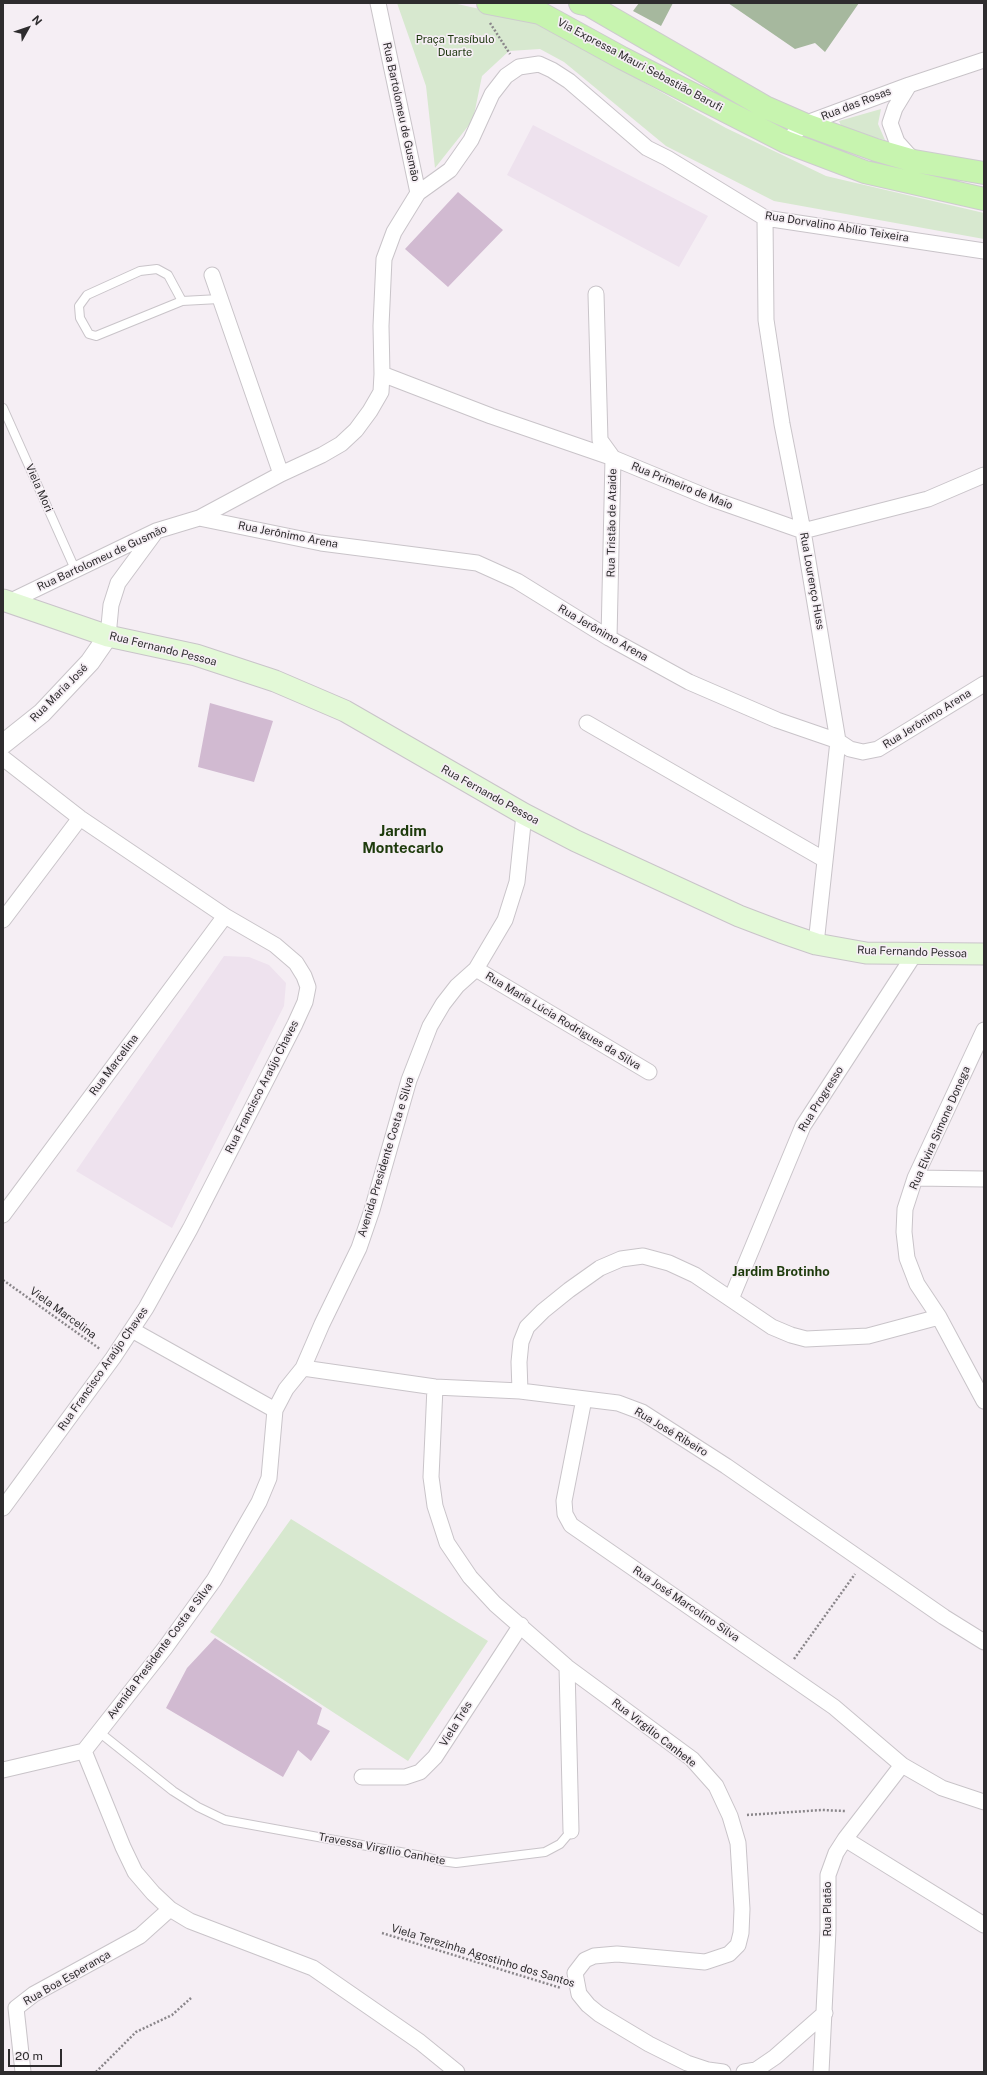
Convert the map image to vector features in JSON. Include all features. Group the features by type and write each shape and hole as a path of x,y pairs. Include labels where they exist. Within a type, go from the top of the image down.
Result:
{"main road":[{"name":"Via Expressa Mauri Sebastião Barufi","path":"586,4 758,103 804,124 876,150 914,161 984,172"},
{"name":"Via Expressa Mauri Sebastião Barufi","path":"489,13 540,13 622,58 786,142 865,172 984,199"},
{"name":"Rua Fernando Pessoa","path":"6,601 108,636 196,655 275,681 345,712 576,842 739,916 816,944 866,953 914,955 984,954"}],"street":[{"name":"Rua Bartolomeu de Gusmão","path":"6,601 156,531 199,518 281,474 322,455 341,444 356,430 370,411 381,392 381,326 384,258 394,232 418,193 378,3"},
{"name":"Rua das Rosas","path":"804,124 909,85 984,60"},
{"name":"Rua Dorvalino Abílio Teixeira","path":"418,193 450,170 472,140 492,94 506,76 520,67 539,64 552,70 569,82 647,148 667,158 766,218 984,251"},
{"name":"Rua das Rosas","path":"909,85 895,108 890,123 896,142 914,161"},
{"path":"786,142 804,124"},
{"name":"Rua Lourenço Huss","path":"766,218 766,320 782,424 803,532 838,742 816,944"},
{"path":"212,275 219,299 281,474"},
{"name":"Rua Tristão de Ataide","path":"596,294 600,440 614,458 609,638"},
{"name":"Rua Primeiro de Maio","path":"382,374 491,416 614,458 712,499 803,532"},
{"path":"803,532 928,499 984,475"},
{"name":"Rua Jerônimo Arena","path":"199,518 321,543 477,563 516,581 609,638 689,682 777,720 838,742 850,749 863,752 878,750 984,684"},
{"path":"108,636 111,605 118,582 156,531"},
{"name":"Rua Maria José","path":"3,744 42,713 90,662 108,636"},
{"path":"587,723 825,860"},
{"name":"Rua Francisco Araújo Chaves","path":"3,758 80,818 225,916 275,945 296,963 308,987 295,1024 190,1229 132,1330 3,1508"},
{"name":"Avenida Presidente Costa e Silva","path":"84,1751 165,1648 214,1580 259,1502 269,1478 275,1410 286,1389 303,1368 322,1324 359,1248 372,1210 409,1080 430,1026 443,1004 457,986 476,969 505,920 517,882 524,814"},
{"path":"3,920 80,818"},
{"name":"Rua Marcelina","path":"3,1215 225,916"},
{"name":"Rua Progresso","path":"731,1299 803,1126 914,955"},
{"name":"Rua Maria Lúcia Rodrigues da Silva","path":"476,969 649,1072"},
{"name":"Rua Elvira Simone Donega","path":"984,1030 915,1178 905,1209 904,1232 907,1258 917,1284 939,1317 984,1401"},
{"path":"915,1178 984,1179"},
{"path":"520,1391 519,1362 521,1342 527,1327 543,1311 569,1290 600,1268 621,1258 643,1256 669,1263 695,1275 772,1327 791,1335 806,1339 868,1336 939,1317"},
{"path":"132,1330 275,1410"},
{"name":"Rua José Ribeiro","path":"303,1368 435,1387 520,1391 618,1403 642,1412 726,1466 944,1617 984,1642"},
{"name":"Rua Virgilio Canhete","path":"435,1387 431,1477 435,1506 447,1544 470,1577 495,1604 521,1625 567,1667 692,1759 716,1786 730,1816 738,1844 741,1876 741,1933 738,1945 729,1954 706,1962 617,1954 594,1956 585,1960 575,1973 579,1994"},
{"name":"Rua José Marcolino Silva","path":"584,1399 564,1501 565,1514 571,1525 834,1707 902,1765"},
{"name":"Viela Três","path":"362,1777 405,1777 420,1772 435,1757 521,1625"},
{"name":"Travessa Virgílio Canhete","path":"567,1667 571,1831"},
{"path":"3,1770 84,1751 123,1847 135,1872 153,1893 170,1909 190,1921 313,1968 420,2042 457,2072"},
{"path":"902,1765 942,1788 984,1802"},
{"name":"Rua Platão","path":"821,2072 828,1930 828,1875 836,1853 845,1839 865,1811 902,1765"},
{"path":"845,1839 984,1925"},
{"name":"Rua Boa Esperança","path":"24,2072 9,2008 140,1936 170,1909"},
{"path":"579,1994 588,2005 599,2014 649,2044 687,2063 708,2070 722,2072"},
{"path":"744,2072 756,2070 775,2057 825,2013"}],"lane":[{"path":"182,301 168,275 157,269 140,271 87,296 79,306 80,318 89,334 96,336 182,301 219,299"},
{"name":"Viela Mori","path":"3,408 76,569"},
{"name":"Travessa Virgílio Canhete","path":"99,1732 173,1791 198,1807 225,1820 456,1863 545,1852 560,1844 571,1831"}],"path":[{"path":"489,13 507,49"},
{"name":"Viela Marcelina","path":"3,1280 113,1358"},
{"path":"785,1672 865,1561"},
{"path":"730,1816 822,1810 865,1811"},
{"name":"Viela Terezinha Agostinho dos Santos","path":"382,1933 579,1994"},
{"path":"96,2072 136,2032 172,2015 191,1998"}],"shaded area":[{"path":"533,125 708,216 679,267 507,175"},
{"path":"224,956 249,957 269,965 286,983 284,1006 172,1228 76,1171"}],"green space":[{"name":"Praça Trasíbulo Duarte","path":"397,3 453,3 533,21 726,128 826,176 984,213 984,239 774,201 666,146 564,62 540,49 509,51 482,76 473,120 435,168 426,86"},
{"path":"639,3 673,3 661,26 633,11"},
{"path":"728,3 859,3 825,52 815,43 795,49"},
{"path":"881,109 878,124 885,140 843,130 839,121"},
{"path":"291,1519 488,1641 408,1761 210,1632"}],"building":[{"path":"458,192 503,230 448,287 405,249"},
{"path":"210,703 273,721 254,782 198,767"},
{"path":"215,1638 322,1708 317,1724 330,1731 311,1761 298,1750 283,1777 166,1708 187,1668"}],"district":[{"name":"Jardim Montecarlo","path":"403,840"},
{"name":"Jardim Brotinho","path":"781,1272"}]}
